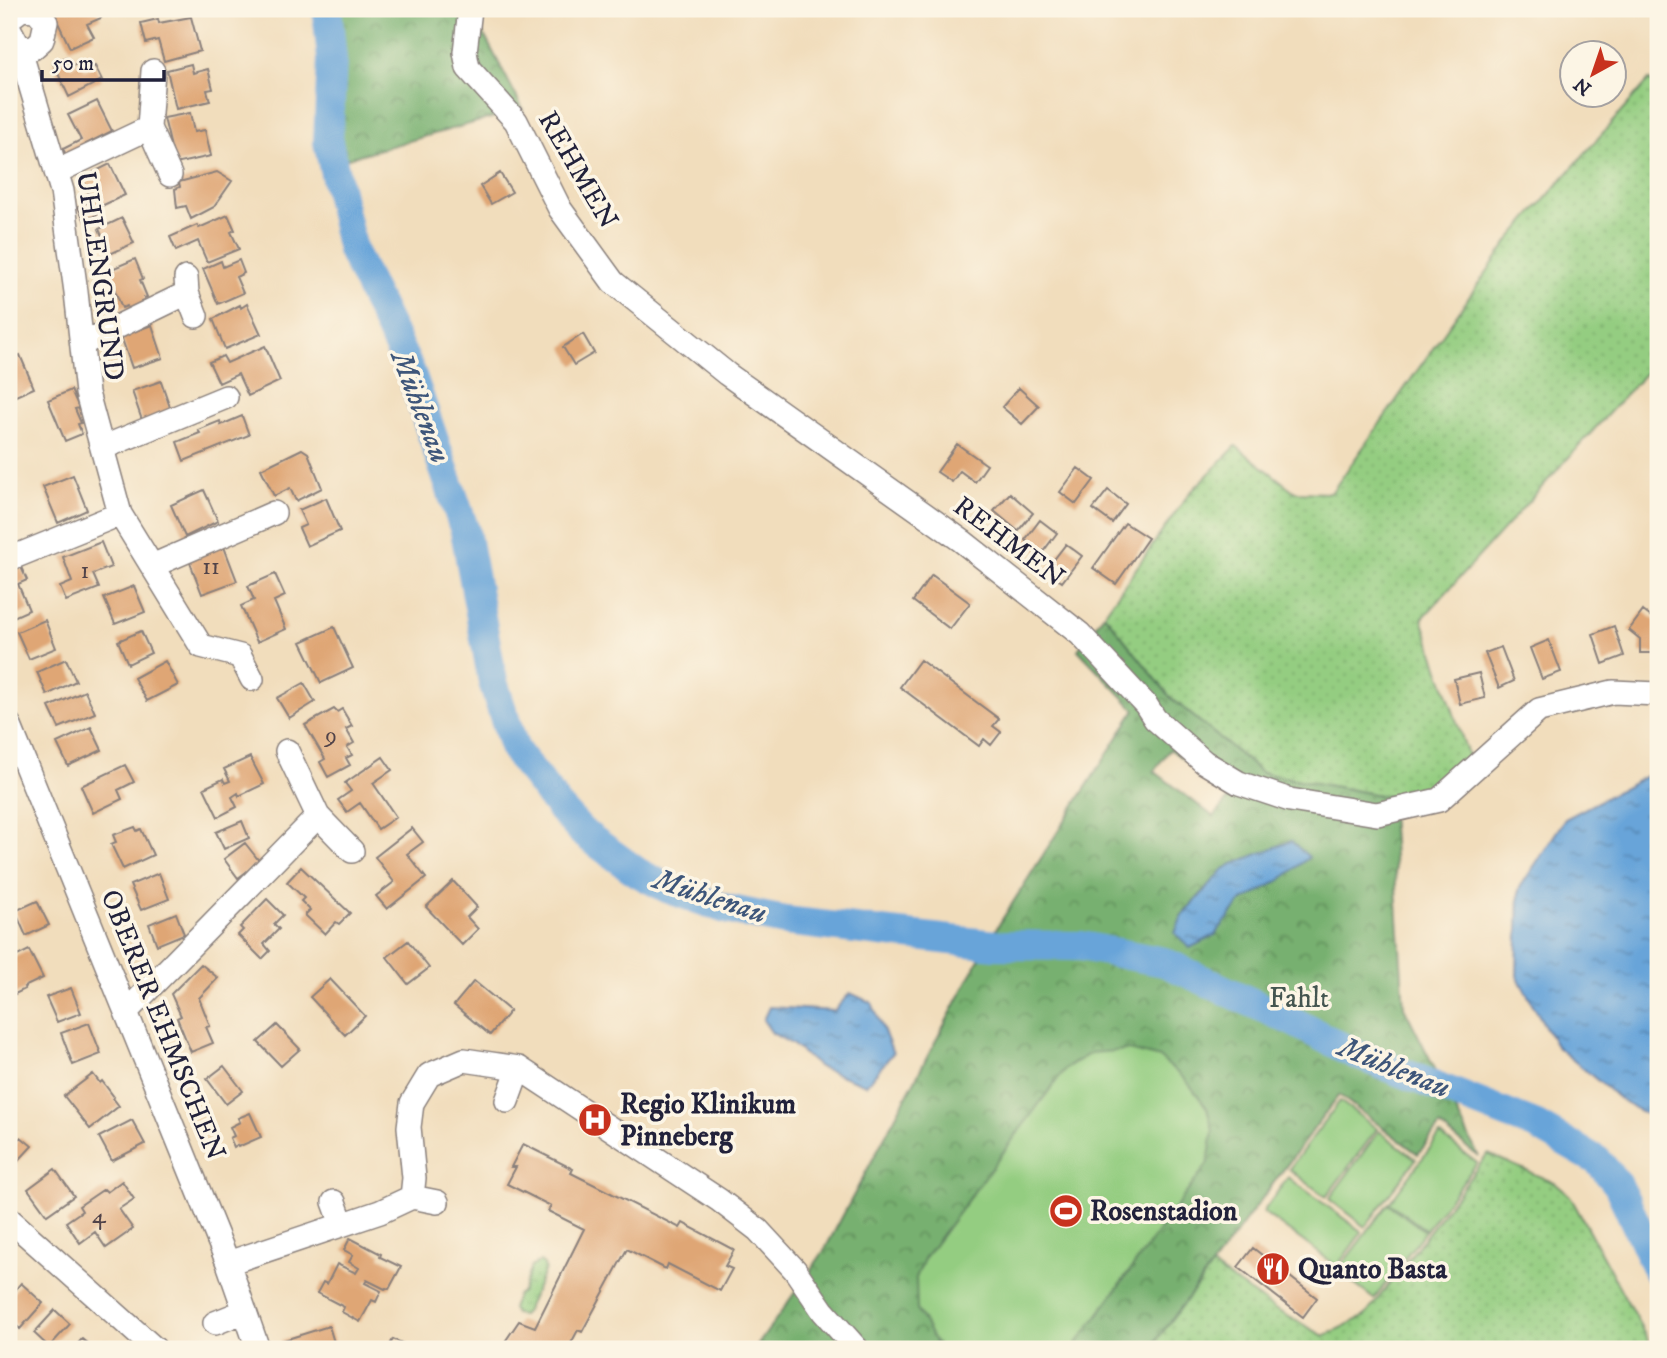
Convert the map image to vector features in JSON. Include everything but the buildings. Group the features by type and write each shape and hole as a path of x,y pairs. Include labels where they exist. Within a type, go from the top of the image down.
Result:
{"street":[{"name":"UHLENGRUND","path":"9,19 22,9 37,9 46,22 42,40 33,48 14,38"},
{"name":"REHMEN","path":"470,9 465,52 468,68 516,121 560,209 613,282 727,374 961,541 1080,634 1146,705 1154,719 1204,762 1239,783 1290,800 1377,814 1439,800 1539,710 1613,692 1658,694"},
{"name":"UHLENGRUND","path":"14,38 62,191 87,393 120,514 201,646 240,656 252,679"},
{"path":"153,71 149,128 170,175"},
{"path":"56,172 149,128"},
{"path":"82,344 186,286 197,316"},
{"path":"102,448 226,397"},
{"path":"152,566 274,513"},
{"path":"9,559 120,514"},
{"name":"OBERER EHMSCHEN","path":"9,724 228,1263 258,1349"},
{"path":"287,751 318,816 352,851"},
{"path":"127,1011 318,816"},
{"path":"412,1196 414,1178 409,1127 412,1103 429,1076 464,1060 519,1068 719,1199 758,1230 795,1270 823,1311 857,1349"},
{"path":"507,1101 519,1068"},
{"path":"228,1263 380,1212 412,1196 437,1202"},
{"path":"334,1202 342,1224"},
{"path":"9,1219 155,1349"},
{"path":"217,1328 247,1318"}],"green space":[{"path":"335,9 480,9 482,31 523,109 341,160"},
{"path":"1649,80 1658,89 1658,359 1422,619 1471,764 1435,794 1390,797 1262,773 1171,698 1104,614 1188,495 1236,446 1295,492 1331,493 1510,239 1625,108 1628,108 1628,104"},
{"name":"Fahlt","path":"1104,614 1171,698 1262,773 1390,797 1404,1007 1479,1157 1440,1126 1418,1154 1339,1095 1150,1349 1073,1349 1208,1163 1091,1053 1066,1068 924,1259 935,1342 942,1349 755,1349 824,1251 991,937 1135,710 1078,650","holes":["1170,749 1230,796 1214,817 1154,771","1291,842 1282,879 1241,902 1182,915 1224,869"]},
{"name":"Rosenstadion","path":"1128,1050 1160,1058 1185,1079 1207,1108 1213,1131 1208,1163 1073,1349 942,1349 935,1342 917,1309 916,1278 924,1259 1066,1068 1091,1053"},
{"path":"1340,1101 1377,1129 1326,1197 1289,1169"},
{"path":"1379,1131 1416,1159 1365,1227 1329,1199"},
{"path":"1440,1135 1477,1163 1426,1230 1389,1203"},
{"path":"1488,1154 1555,1183 1570,1196 1653,1349 1150,1349 1212,1266 1276,1310 1324,1336 1365,1316"},
{"path":"1288,1177 1362,1232 1337,1266 1263,1212"},
{"path":"1388,1204 1425,1231 1374,1299 1337,1271"},
{"path":"540,1262 545,1270 526,1311 522,1315 515,1314 512,1309 517,1295 522,1292 531,1267"}],"water":[{"path":"1658,770 1658,1120 1626,1104 1556,1046 1517,976 1519,889 1565,819"},
{"path":"1291,841 1309,857 1282,879 1241,902 1215,935 1190,948 1175,933 1182,916 1224,869"},
{"path":"850,993 872,1003 893,1053 866,1085 819,1067 792,1044 772,1033 763,1020 769,1007 834,1011"}],"waterway":[{"name":"Mühlenau","path":"327,9 332,59 328,142 352,250 411,373 465,531 493,682 515,750 558,806 582,832 637,872 667,888 726,909 785,921 995,945 1081,946 1164,962 1296,1023 1355,1054 1537,1126 1598,1161 1618,1185 1658,1272"}],"place":[{"name":"Regio Klinikum Pinneberg","path":"595,1120"},
{"name":"Rosenstadion","path":"1066,1211"},
{"name":"Quanto Basta","path":"1273,1269"}]}
